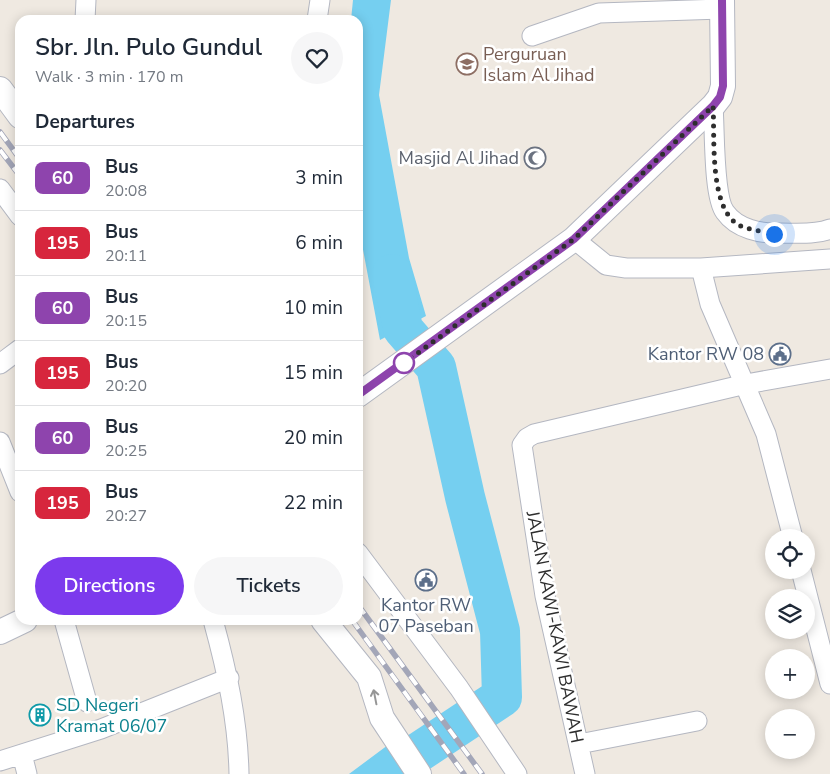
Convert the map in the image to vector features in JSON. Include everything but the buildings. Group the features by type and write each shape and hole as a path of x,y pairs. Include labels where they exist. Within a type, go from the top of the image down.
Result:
{"street":[{"path":"85,15 86,0"},
{"path":"318,15 320,0"},
{"path":"363,391 411,359 574,239 713,106 720,97 723,86 722,5 599,13 532,36"},
{"path":"0,89 15,109"},
{"path":"713,106 717,180 723,209 728,215 737,224 774,234 830,229"},
{"path":"0,190 15,210"},
{"path":"574,239 606,265 626,268 701,268 830,260"},
{"path":"701,268 710,304 766,434 791,529"},
{"path":"0,364 15,353"},
{"name":"JALAN KAWI-KAWI BAWAH","path":"585,774 545,596 522,445 527,438 534,434 746,384 830,369"},
{"path":"0,442 15,480"},
{"path":"363,560 459,688 517,774"},
{"path":"803,579 830,684"},
{"path":"0,632 15,625"},
{"path":"65,625 87,702"},
{"path":"214,625 229,678 237,739 239,774"},
{"path":"327,625 369,677 382,718 416,771"},
{"path":"0,761 102,728 229,678"},
{"path":"579,744 697,721"},
{"path":"22,754 27,774"}],"water":[{"path":"353,0 391,0 379,95 409,258 426,316 380,340 363,250 363,15 352,15"},
{"path":"388,745 408,770 403,774 349,774"}],"waterway":[{"path":"386,774 502,697 500,631 465,497 436,367 403,329 392,274"}],"railway":[{"path":"0,132 15,152"},
{"path":"0,150 15,170"},
{"path":"363,612 482,774"},
{"path":"356,625 464,774"}],"bus line":[{"name":"60","path":"363,391 411,359 574,239 713,106 720,97 723,86 722,0"}],"place":[{"name":"Perguruan Islam Al Jihad","path":"467,64"},
{"name":"Masjid Al Jihad","path":"535,158"},
{"name":"Kantor RW 08","path":"780,354"},
{"name":"Kantor RW 07 Paseban","path":"426,580"},
{"name":"SD Negeri Kramat 06/07","path":"40,715"}],"route":[{"path":"404,363 574,239 713,106 717,180 724,212 737,224 774,234"}]}
